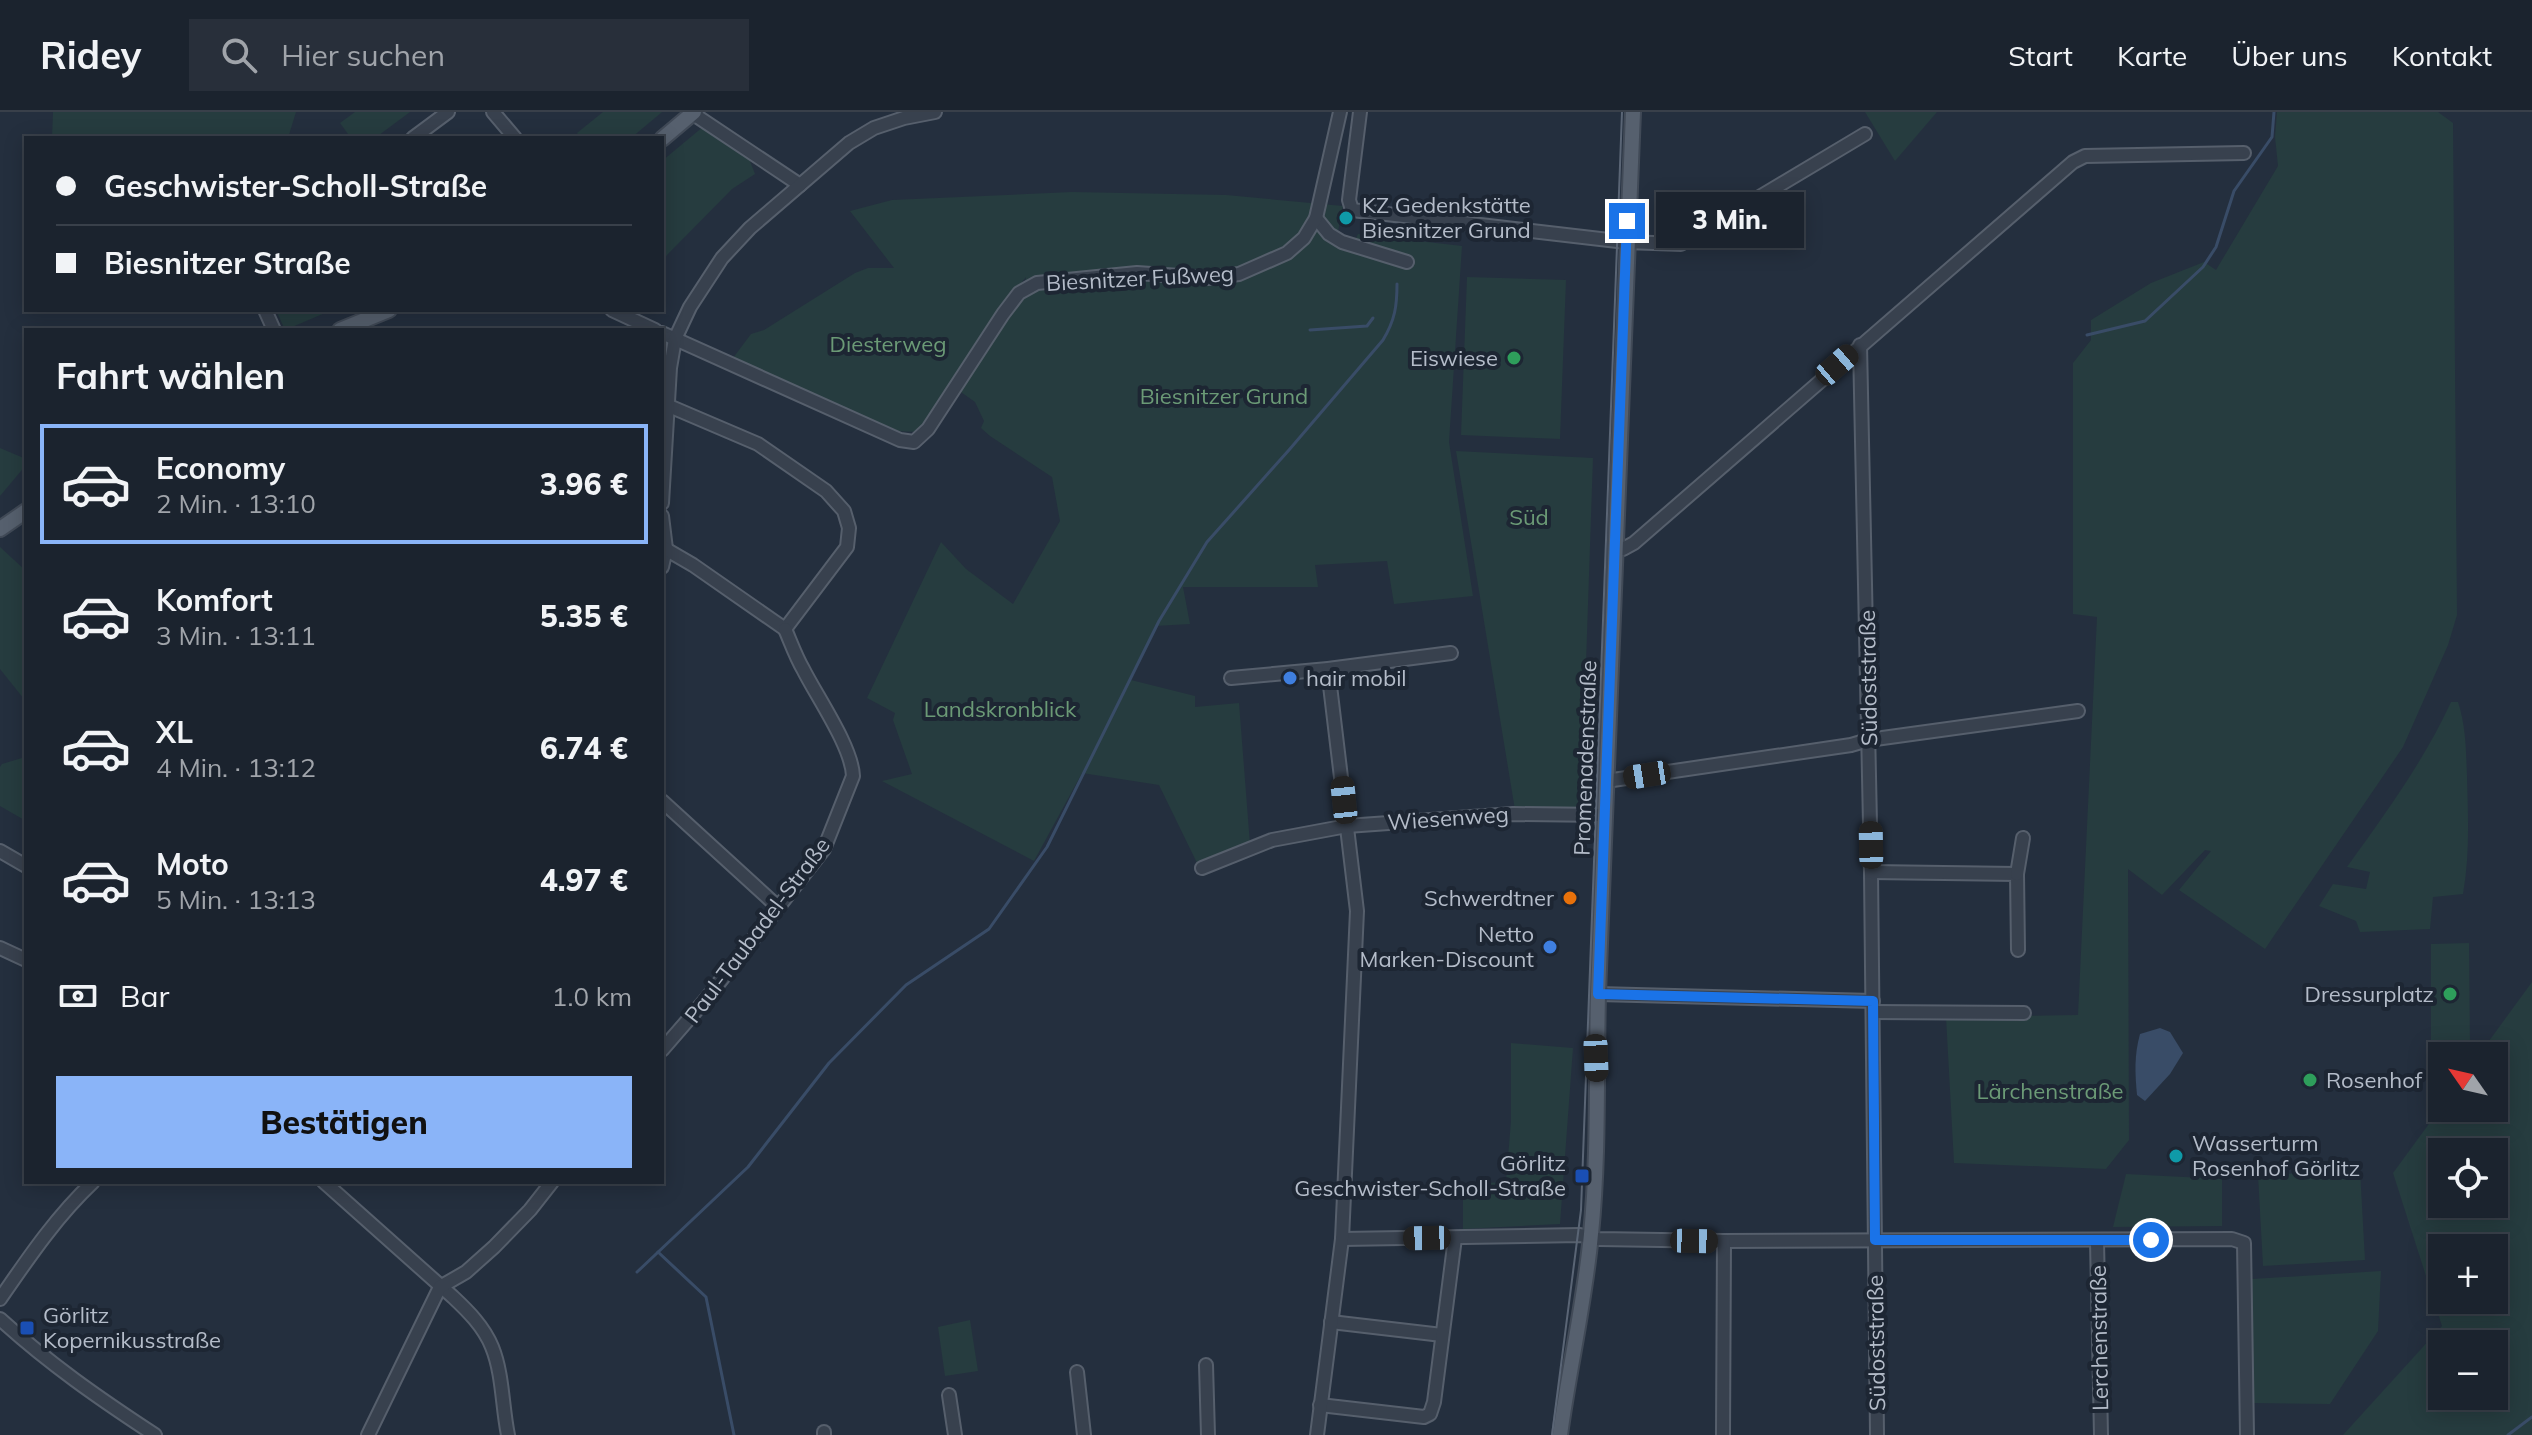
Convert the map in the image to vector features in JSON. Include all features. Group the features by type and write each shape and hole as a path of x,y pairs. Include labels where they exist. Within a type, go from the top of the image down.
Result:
{"main road":[{"name":"Promenadenstraße","path":"1560,1435 1591,1238 1633,112"},
{"path":"664,137 693,113"},
{"path":"345,328 384,312"},
{"path":"0,529 24,512"}],"street":[{"path":"416,136 448,112"},
{"path":"493,112 513,136"},
{"path":"664,475 670,368 675,339 690,307 722,258 750,228 849,143 874,128 935,112"},
{"path":"1340,112 1316,218 1329,234 1342,242 1407,262"},
{"path":"1360,112 1349,197 1352,210 1626,242 1681,244 1865,134"},
{"path":"693,113 800,185"},
{"path":"1616,549 1634,543 2073,162 2085,156 2244,153"},
{"name":"Biesnitzer Fußweg","path":"664,334 906,442 914,442 928,429 1019,293 1037,283 1137,273 1208,278 1239,274 1287,253 1304,238 1316,218"},
{"path":"616,312 651,328"},
{"name":"Südoststraße","path":"1860,345 1871,872 1877,1435"},
{"path":"664,548 785,629 847,547 849,528 844,511 826,491 758,444 669,406"},
{"name":"Paul-Taubadel-Straße","path":"664,1048 824,849 853,776 847,752 785,629"},
{"path":"1231,678 1451,653"},
{"path":"1317,1435 1342,1239 1357,911 1328,669"},
{"path":"1606,781 2078,711"},
{"path":"664,803 778,907"},
{"name":"Wiesenweg","path":"1202,868 1272,840 1347,826 1513,814 1605,815"},
{"path":"2018,950 2017,874 2023,838"},
{"path":"0,851 24,865"},
{"path":"1871,872 2017,874"},
{"path":"0,948 24,958"},
{"path":"1598,994 2024,1013"},
{"path":"0,1299 34,1247 91,1184"},
{"path":"327,1184 470,1313 492,1346 508,1435"},
{"path":"368,1435 440,1287 466,1272 494,1247 550,1184"},
{"path":"1342,1239 1574,1235 1724,1241 2232,1239 2244,1243 2247,1435"},
{"path":"1320,1405 1424,1417 1430,1414 1455,1238"},
{"path":"1723,1435 1724,1241"},
{"name":"Lerchenstraße","path":"2097,1241 2101,1435"},
{"path":"0,1319 88,1391 155,1435"},
{"path":"1331,1322 1442,1335"},
{"path":"1206,1365 1208,1435"},
{"path":"1077,1372 1084,1435"},
{"path":"949,1395 955,1435"}],"green space":[{"path":"53,112 296,112 289,136 52,136"},
{"path":"355,112 410,112 378,136 350,136 340,123"},
{"path":"603,112 662,112 633,136 579,136 577,133"},
{"path":"1865,112 1937,112 1895,161"},
{"name":"Lärchenstraße","path":"2277,112 2438,112 2453,123 2457,615 2448,645 2403,747 2265,949 2179,890 2211,851 2205,850 2162,895 2128,869 2129,1140 2106,1169 1954,1163 1946,1017 2078,1015 2097,617 2073,614 2073,363 2091,340 2091,320 2151,283 2204,262 2216,270 2278,166 2275,137"},
{"path":"704,126 748,156 755,174 732,189 664,260 664,159"},
{"name":"Biesnitzer Grund","path":"1072,192 1226,195 1343,206 1336,242 1352,247 1358,234 1462,246 1449,442 1473,596 1394,604 1387,561 1315,565 1318,587 1183,587 1190,624 1155,626 1131,680 1195,696 1195,707 1239,703 1250,844 1198,865 1159,785 1082,773 1034,861 882,781 912,774 893,720 895,713 867,698 941,542 966,569 1013,604 1060,521 1052,477 981,428 984,421 975,402 958,390 1023,296 1026,277 1004,305 929,422 918,432 894,431 733,358 751,334 764,330 855,273 868,268 894,268 850,211 892,200"},
{"name":"Eiswiese","path":"1467,277 1566,280 1560,439 1461,435"},
{"path":"277,312 327,312 290,328 284,328"},
{"path":"0,448 24,458 24,467 0,496"},
{"name":"Süd","path":"1456,451 1593,458 1581,810 1515,810"},
{"path":"0,547 24,569 24,699 0,669"},
{"path":"2451,702 2458,702 2466,748 2468,835 2463,894 2433,897 2430,929 2360,932 2356,921 2319,906 2333,884 2366,889 2370,872 2347,867 2416,766"},
{"path":"24,752 24,820 0,806 0,767 22,758"},
{"name":"Dressurplatz","path":"2469,943 2470,1042 2431,1042 2431,944"},
{"path":"2532,982 2532,1435 2343,1435 2428,1341 2428,1410 2508,1410 2508,1330 2438,1330 2442,1326 2438,1314 2508,1314 2508,1234 2428,1234 2428,1282 2393,1173 2430,1122 2508,1122 2508,1042 2488,1042"},
{"path":"1511,1043 1573,1048 1560,1224 1463,1229 1463,1184 1506,1182 1511,1121"},
{"path":"2360,1170 2365,1260 2263,1266 2258,1175"},
{"path":"2126,1174 2222,1179 2222,1226 2113,1227"},
{"path":"2381,1271 2378,1331 2330,1404 2251,1403 2252,1279"},
{"path":"970,1320 978,1371 945,1376 938,1327"}],"water":[{"path":"2160,1028 2170,1032 2183,1053 2170,1074 2145,1101 2137,1095 2138,1042 2140,1034"}],"waterway":[{"path":"2087,335 2145,321 2203,267 2216,247 2234,191 2272,137 2274,112"},
{"path":"637,1272 748,1167 829,1063 906,985 989,929 1047,847 1159,621 1207,542 1383,340 1394,313 1397,284"},
{"path":"1310,330 1367,326 1373,318"},
{"path":"658,1252 706,1297 734,1435"},
{"path":"2508,1435 2532,1417"}],"tram line":[{"path":"1552,1435 1581,1210 1622,112"}],"place":[{"name":"KZ Gedenkstätte Biesnitzer Grund","path":"1346,218"},
{"name":"Eiswiese","path":"1514,358"},
{"name":"hair mobil","path":"1290,678"},
{"name":"Schwerdtner","path":"1570,898"},
{"name":"Netto Marken-Discount","path":"1550,947"},
{"name":"Dressurplatz","path":"2450,994"},
{"name":"Rosenhof","path":"2310,1080"},
{"name":"Wasserturm Rosenhof Görlitz","path":"2176,1156"},
{"name":"Görlitz Geschwister-Scholl-Straße","path":"1582,1176"},
{"name":"Görlitz Kopernikusstraße","path":"27,1328"}],"route":[{"path":"1627,221 1598,994 1873,1001 1875,1240 2151,1240"}],"park label":[{"name":"Diesterweg","path":"888,344"},
{"name":"Landskronblick","path":"1000,709"}]}
